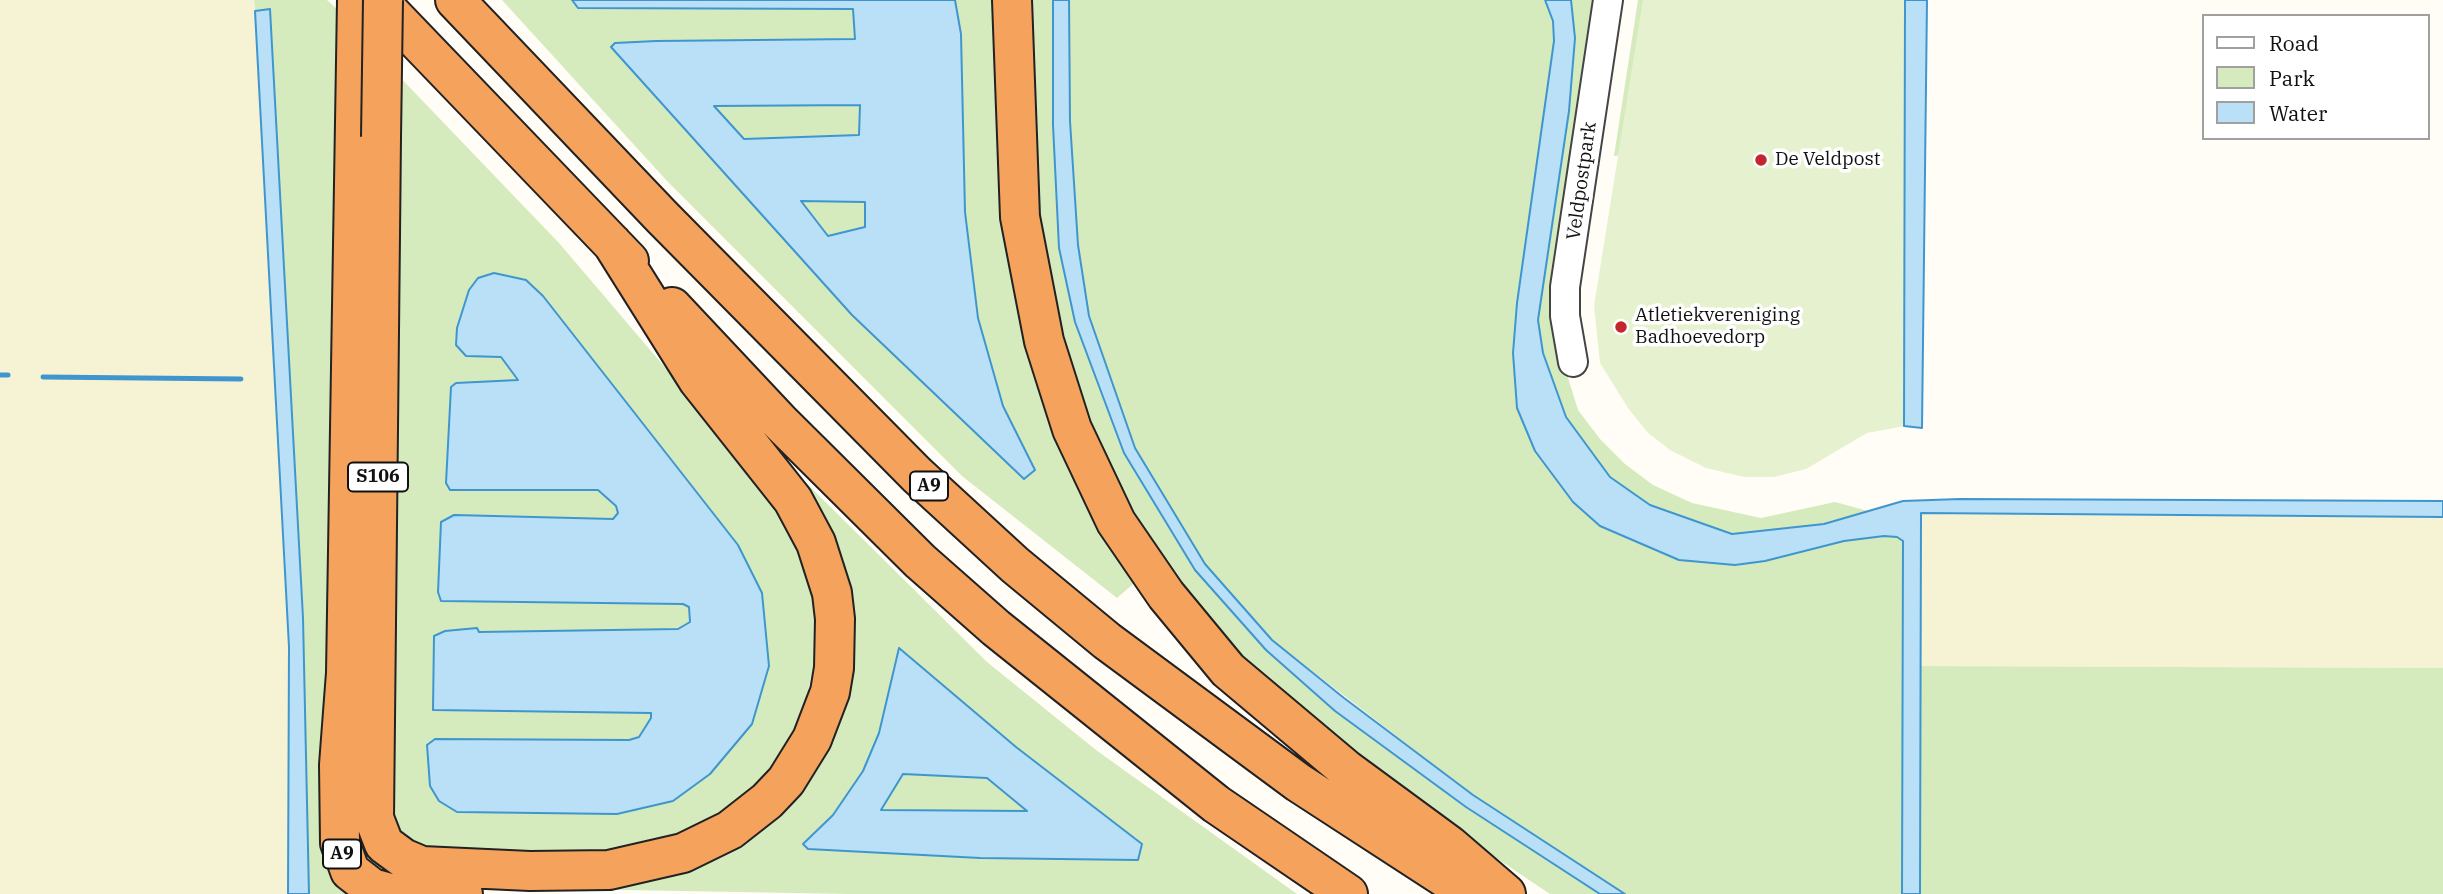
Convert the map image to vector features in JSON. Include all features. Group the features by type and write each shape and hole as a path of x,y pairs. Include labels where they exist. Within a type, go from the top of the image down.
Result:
{"highway":[{"name":"S106","path":"357,0 368,137 374,818"},
{"name":"A9","path":"378,0 780,422 930,570 1122,730 1216,804 1348,894"},
{"name":"S106","path":"343,716 368,137 383,0"},
{"name":"A9","path":"454,0 662,217 917,475 1015,565 1107,641 1299,783 1470,894"},
{"path":"1012,0 1020,217 1044,341 1072,429 1116,522 1166,595 1228,670 1346,770 1449,845 1506,894"},
{"name":"A9","path":"374,818 384,844 402,858 422,866 530,871 609,870 649,863 711,841 759,808 786,781 821,717 834,668 835,619 832,593 816,543 793,500 698,380 612,243"},
{"name":"A9","path":"343,716 340,843 350,872 362,883 383,892 463,894"}],"street":[{"name":"Veldpostpark","path":"1573,362 1565,316 1565,287 1608,0"}],"shaded area":[{"path":"0,0 254,0 289,647 288,894 0,894"},
{"path":"1933,511 2044,515 2443,517 2443,668 1918,666 1921,513"}],"green space":[{"path":"254,0 327,0 339,11 357,894 309,894 303,618 270,9 255,11"},
{"path":"502,0 572,0 579,8 853,9 856,39 615,43 652,94 852,315 1024,479 1035,470 1003,406 978,318 965,212 961,34 955,0 993,0 1008,260 1040,393 1091,505 1140,578 1117,598 962,476 667,181"},
{"path":"1029,0 1053,0 1053,125 1059,248 1075,322 1124,453 1195,570 1266,650 1335,711 1466,807 1600,894 1550,894 1441,821 1276,695 1163,572 1074,412 1028,219"},
{"path":"1069,0 1545,0 1553,21 1554,41 1517,303 1513,353 1517,408 1535,451 1600,526 1679,560 1735,565 1765,561 1844,541 1884,536 1897,537 1903,541 1902,894 1625,894 1473,795 1272,640 1205,564 1135,448 1100,353 1089,316 1078,245 1070,121"},
{"path":"1571,0 1600,0 1559,349 1578,410 1600,439 1625,464 1653,485 1692,503 1761,518 1835,502 1868,511 1824,524 1732,534 1686,520 1650,505 1610,477 1566,417 1543,353 1538,320 1575,38"},
{"path":"1638,0 1706,0 1642,154 1614,156"},
{"name":"De Veldpost","path":"1643,0 1906,0 1905,426 1867,433 1806,469 1774,477 1744,477 1706,468 1670,450 1647,432 1628,408 1600,363 1594,306"},
{"path":"393,70 559,243 709,419 783,517 812,583 817,646 803,716 776,768 729,812 670,842 596,858 426,858 401,838 382,792","holes":["543,296 752,724 430,786 435,739 629,740 638,737 651,718 651,713 433,710 434,636 445,631 477,628 478,632 678,629 690,622 689,607 683,604 441,601 438,592 441,523 614,519 618,513 616,506 598,490 451,490 456,383 519,380 501,357 466,356"]},
{"path":"713,105 861,105 859,135 743,139"},
{"path":"363,131 389,867 716,848 839,673 776,453 987,662 1096,750 1297,894 850,894 403,886 363,858 353,833","holes":["899,648 1016,747 1138,860 980,858 808,849 803,845 833,815 863,771 879,733"]},
{"path":"800,200 865,202 865,227 828,236"},
{"path":"1918,666 2443,668 2443,894 1920,894"},
{"path":"903,773 987,778 1028,811 881,811"}],"water":[{"path":"572,0 955,0 961,34 965,212 978,318 1003,406 1035,470 1024,479 852,315 611,47 615,43 656,41 855,39 853,9 578,8","holes":["860,105 859,135 744,139 714,106","801,201 865,202 865,227 828,236"]},
{"path":"1053,0 1069,0 1070,121 1078,245 1089,316 1135,448 1205,564 1272,640 1344,698 1473,795 1625,894 1600,894 1466,807 1335,711 1266,650 1195,570 1124,453 1075,322 1059,248 1053,125"},
{"path":"1545,0 1571,0 1575,38 1569,111 1538,320 1543,353 1566,417 1610,477 1650,505 1732,534 1824,524 1903,501 1960,499 2443,501 2443,517 1921,513 1920,894 1902,894 1903,541 1897,537 1884,536 1844,541 1765,561 1735,565 1679,560 1600,526 1573,502 1535,451 1517,408 1513,353 1517,303 1554,41 1553,21"},
{"path":"1905,0 1927,0 1922,428 1904,426"},
{"path":"270,9 303,618 309,894 288,894 289,647 255,11"},
{"path":"494,273 526,280 543,296 738,545 762,593 769,666 752,724 710,774 673,801 617,814 457,812 439,801 430,786 427,745 435,739 629,740 639,737 651,718 651,713 433,710 434,636 445,631 477,628 479,632 678,629 690,622 689,607 683,604 441,601 438,592 441,522 454,515 613,519 618,513 616,506 598,490 450,490 446,483 451,387 456,383 518,380 501,357 466,356 456,345 457,328 469,290 478,278"},
{"path":"899,648 1016,747 1142,844 1138,860 980,858 808,849 803,844 833,815 863,771 879,733","holes":["903,774 987,778 1027,811 881,810"]}],"waterway":[{"path":"0,375 8,375"},
{"path":"43,377 241,379"}],"place":[{"name":"De Veldpost","path":"1761,160"},
{"name":"Atletiekvereniging Badhoevedorp","path":"1621,327"}]}
